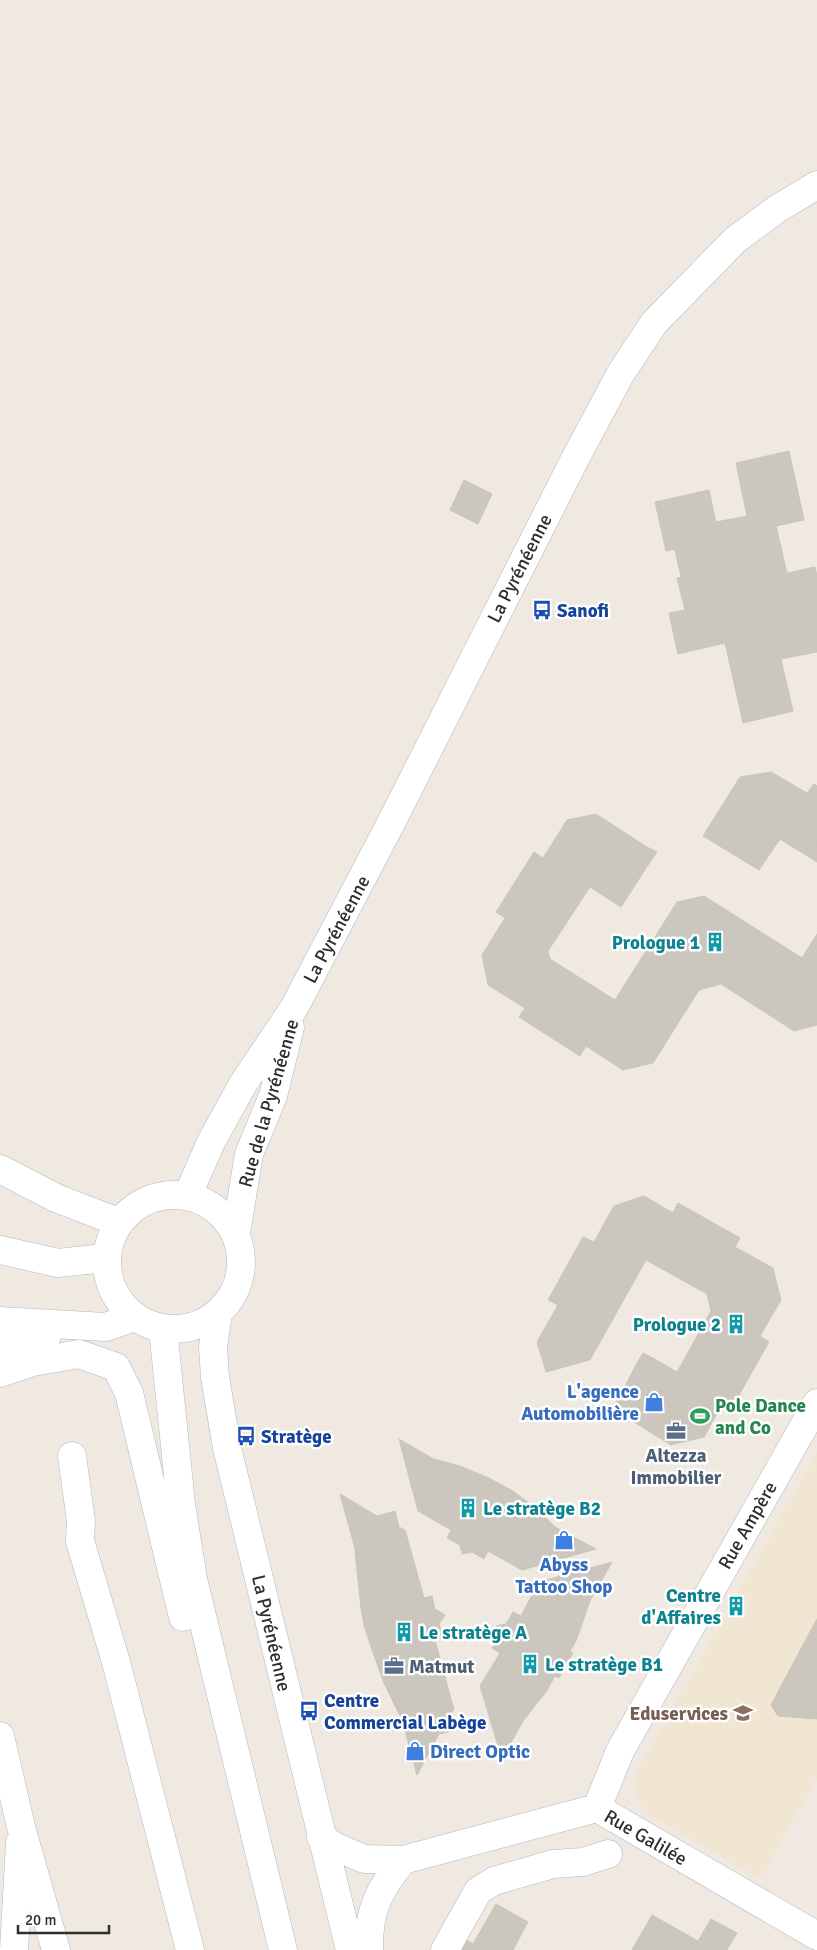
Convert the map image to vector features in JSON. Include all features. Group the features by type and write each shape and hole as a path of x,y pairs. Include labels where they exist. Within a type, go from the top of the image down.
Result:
{"street":[{"name":"La Pyrénéenne","path":"294,1008 392,822 576,456 621,373 654,323 735,240 777,209 817,185"},
{"name":"Rue de la Pyrénéenne","path":"188,1195 211,1142 243,1084 294,1008"},
{"name":"Rue de la Pyrénéenne","path":"236,1233 249,1154 273,1096 294,1008"},
{"path":"0,1169 56,1198 118,1222"},
{"path":"188,1195 208,1202 219,1211 236,1233 241,1250 242,1267 238,1284 230,1300 218,1313 202,1324 182,1329 163,1329 134,1317 118,1301 108,1280 105,1258 109,1239 118,1222 146,1200 188,1195"},
{"path":"0,1250 58,1263 105,1258"},
{"name":"La Pyrénéenne","path":"218,1313 214,1347 214,1377 228,1448 350,1950"},
{"path":"0,1321 106,1327 134,1317"},
{"path":"0,1349 46,1336 48,1324"},
{"path":"163,1329 181,1504 193,1579 283,1950"},
{"path":"0,1373 33,1362 79,1354 116,1367 129,1393 222,1782 252,1824"},
{"name":"Rue Ampère","path":"597,1808 620,1751 817,1402"},
{"path":"72,1456 81,1521 80,1541 116,1662 190,1950"},
{"path":"0,1736 21,1827 56,1950"},
{"name":"Rue Galilée","path":"321,1837 334,1846 364,1859 403,1860 597,1808 817,1936"},
{"path":"14,1950 21,1827"},
{"path":"445,1950 478,1891 494,1881 553,1864 583,1862 608,1854"},
{"path":"369,1950 369,1927 376,1900 387,1880 403,1860"}],"shaded area":[{"name":"Eduservices","path":"817,1453 817,1778 760,1879 649,1815 638,1802 635,1781 640,1766 726,1614 740,1622 751,1603 737,1594"}],"building":[{"path":"789,451 804,520 776,526 787,573 815,567 817,576 817,652 781,659 793,711 743,723 725,643 678,654 669,613 685,610 677,578 692,575 685,547 666,551 655,502 709,490 716,522 747,516 736,463"},
{"path":"464,480 492,494 478,524 450,510"},
{"path":"685,547 692,575 681,577 675,550"},
{"path":"771,772 807,793 814,784 817,786 817,862 780,839 759,870 703,836 740,777"},
{"name":"Prologue 1","path":"596,814 647,847 650,862 621,907 590,887 548,951 550,959 615,1000 665,921 723,908 802,958 817,934 817,1025 794,1031 721,984 699,990 653,1063 623,1070 586,1046 580,1056 519,1017 525,1008 488,985 482,955 505,918 496,912 534,852 543,858 567,820"},
{"path":"817,843 817,862 809,856"},
{"path":"647,847 657,852 650,862"},
{"path":"704,896 723,908 665,921 677,902"},
{"name":"Prologue 2","path":"644,1196 673,1213 678,1203 740,1238 735,1247 773,1268 781,1300 760,1336 769,1342 734,1404 725,1399 704,1437 671,1445 613,1409 637,1363 653,1358 677,1372 711,1311 707,1294 646,1260 590,1360 546,1372 537,1342 558,1305 548,1300 583,1237 594,1242 614,1206"},
{"path":"643,1353 653,1358 637,1363"},
{"name":"Le stratège B2","path":"399,1439 477,1484 488,1481 489,1478 513,1491 512,1504 596,1549 522,1570 488,1551 484,1559 472,1552 462,1554 460,1545 447,1538 451,1530 418,1511"},
{"path":"434,1459 460,1466 489,1478 488,1481 477,1484"},
{"path":"513,1491 537,1509 555,1527 512,1504"},
{"name":"Le stratège A","path":"340,1494 377,1516 395,1511 399,1527 405,1530 424,1598 432,1596 435,1609 445,1615 439,1624 444,1639 435,1640 454,1710 450,1714 455,1730 439,1734 417,1775 384,1653 378,1648 372,1650 364,1625 374,1617"},
{"path":"355,1551 374,1617 364,1625 361,1609"},
{"name":"Le stratège B1","path":"612,1562 590,1601 576,1641 570,1651 573,1653 559,1678 555,1676 546,1692 523,1721 502,1759 480,1686 500,1653 492,1648 499,1636 496,1626 506,1624 513,1612 521,1616 539,1582"},
{"name":"Centre d'Affaires","path":"735,1597 744,1602 737,1614 729,1609"},
{"path":"817,1619 817,1630 815,1634 810,1632"},
{"path":"817,1630 817,1719 778,1716 771,1705 810,1632 815,1634"},
{"path":"378,1648 384,1653 402,1720 384,1683 372,1650"},
{"path":"496,1904 528,1922 513,1950 453,1950 460,1936 473,1944"},
{"path":"652,1915 698,1941 711,1919 737,1933 727,1950 632,1950"}],"place":[{"name":"Sanofi","path":"542,610"},
{"name":"Prologue 1","path":"715,942"},
{"name":"Prologue 2","path":"736,1324"},
{"name":"L'agence Automobilière","path":"654,1402"},
{"name":"Pole Dance and Co","path":"700,1416"},
{"name":"Altezza Immobilier","path":"676,1431"},
{"name":"Stratège","path":"246,1436"},
{"name":"Le stratège B2","path":"468,1508"},
{"name":"Abyss Tattoo Shop","path":"564,1540"},
{"name":"Centre d'Affaires","path":"736,1606"},
{"name":"Le stratège A","path":"404,1632"},
{"name":"Le stratège B1","path":"530,1664"},
{"name":"Matmut","path":"394,1666"},
{"name":"Centre Commercial Labège","path":"309,1711"},
{"name":"Eduservices","path":"743,1713"},
{"name":"Direct Optic","path":"415,1751"}]}
